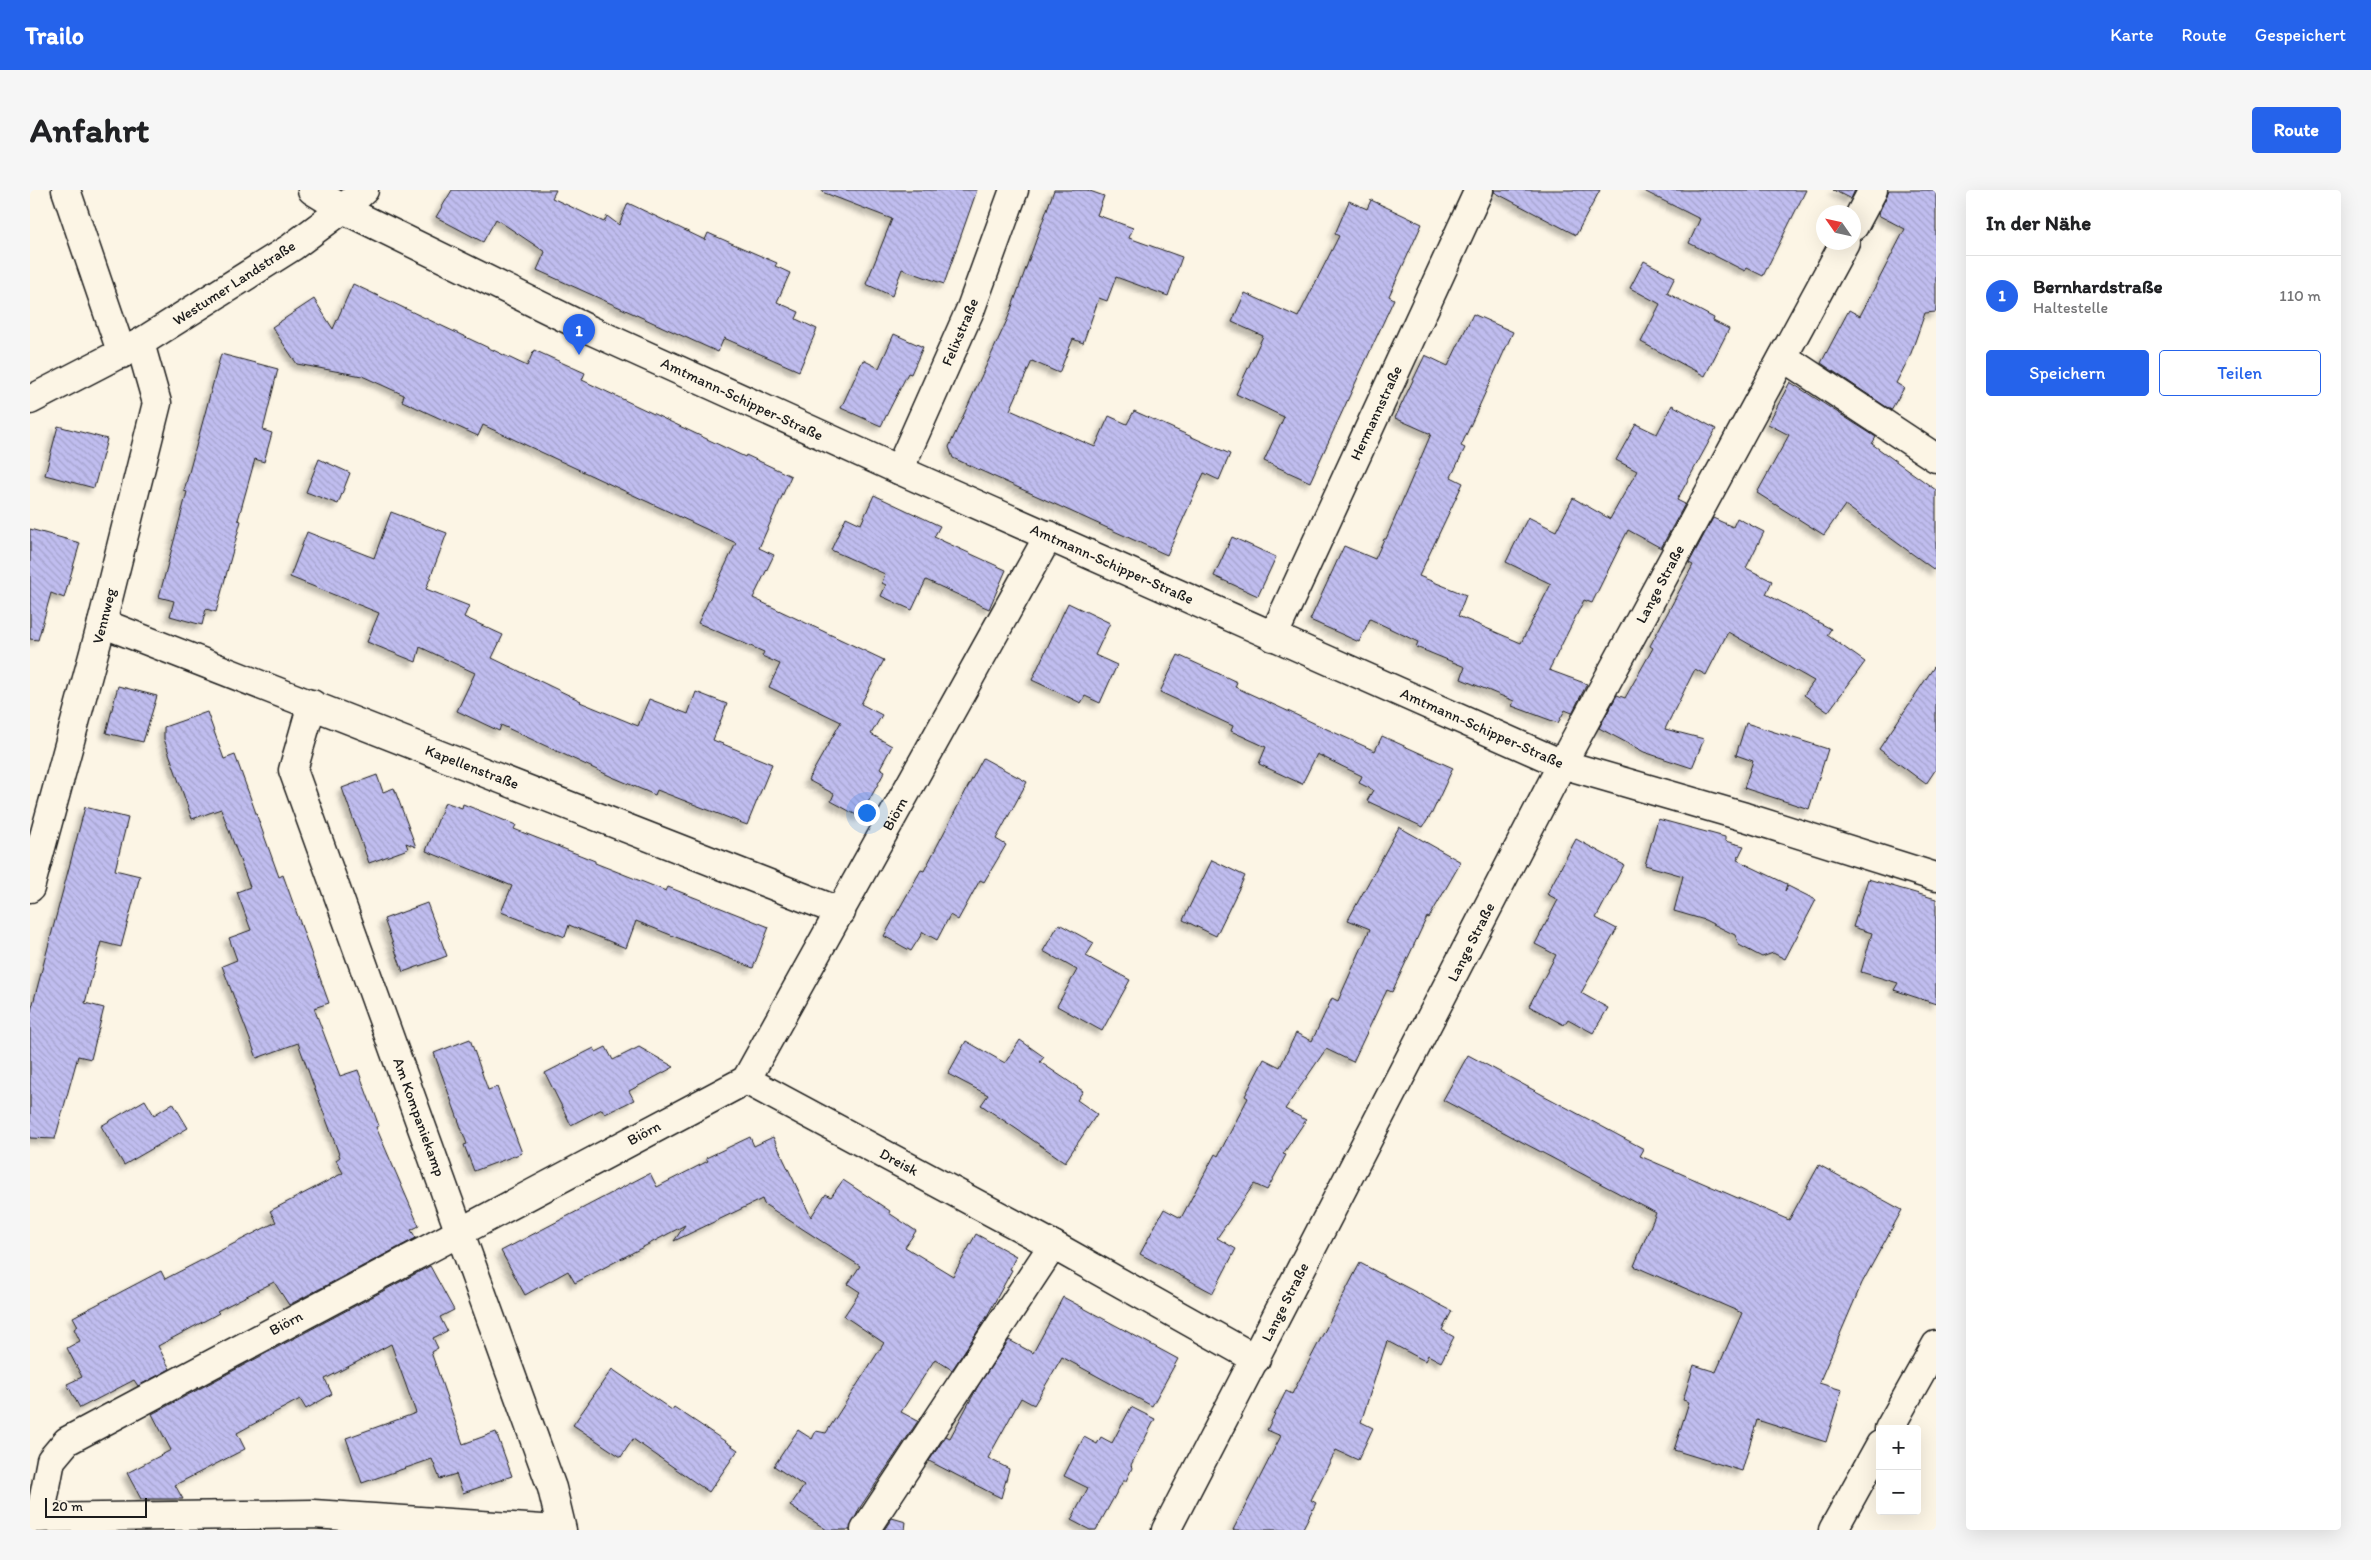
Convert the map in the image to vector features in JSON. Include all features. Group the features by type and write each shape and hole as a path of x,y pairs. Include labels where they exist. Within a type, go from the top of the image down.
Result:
{"street":[{"path":"66,190 131,349"},
{"name":"Amtmann-Schipper-Straße","path":"312,190 344,209 590,330 1273,637 1562,764 1745,817 1936,877"},
{"name":"Westumer Landstraße","path":"30,400 131,349 292,247 344,209 364,190"},
{"name":"Felixstraße","path":"899,470 971,308 1014,190"},
{"name":"Hermannstraße","path":"1273,637 1479,190"},
{"path":"1861,213 1873,190"},
{"name":"Lange Straße","path":"1166,1530 1562,764 1841,250"},
{"name":"Vennweg","path":"30,888 102,623 157,403 131,349"},
{"path":"1783,357 1936,458"},
{"name":"Biörn","path":"35,1518 52,1460 67,1441 746,1080 1049,535"},
{"name":"Kapellenstraße","path":"102,623 841,912"},
{"name":"Am Kompaniekamp","path":"312,704 293,770 461,1230 552,1488 562,1530"},
{"name":"Dreisk","path":"746,1080 1053,1245 1256,1359"},
{"path":"865,1530 1053,1245"},
{"path":"1891,1425 1936,1345"},
{"path":"1833,1530 1876,1452"},
{"path":"35,1518 313,1514 557,1530"}],"building":[{"path":"452,190 556,190 552,198 604,222 607,216 619,225 628,203 705,240 708,233 777,263 775,266 790,273 777,302 799,312 796,319 817,329 799,371 724,338 718,352 537,270 545,252 496,219 483,242 436,217"},
{"path":"823,190 977,190 944,284 902,269 892,296 866,284 892,219 822,192"},
{"path":"1054,190 1087,190 1104,196 1097,215 1133,228 1129,238 1182,257 1168,296 1116,277 1107,301 1099,298 1083,343 1073,339 1059,373 1032,361 1010,410 1095,447 1109,416 1127,424 1134,411 1230,454 1219,480 1204,473 1167,555 953,458 949,447 1008,318"},
{"path":"1494,190 1600,190 1576,235 1494,192"},
{"path":"1642,190 1806,190 1763,276 1747,268 1745,271 1689,243 1700,219"},
{"path":"1833,190 1855,190 1851,199"},
{"path":"1889,190 1936,190 1936,312 1925,313 1910,356 1896,383 1904,388 1891,410 1821,363 1849,310 1860,316 1905,229 1878,215"},
{"path":"1371,200 1422,224 1389,296 1394,299 1310,482 1264,461 1284,417 1236,394 1263,336 1232,322 1245,293 1298,317 1339,236 1335,234 1349,201 1367,209"},
{"path":"1644,261 1675,277 1667,293 1714,318 1713,321 1729,329 1705,376 1641,342 1660,304 1630,288"},
{"path":"353,284 527,366 534,350 585,373 582,380 745,457 746,455 791,476 759,548 774,555 753,598 884,660 861,704 882,715 871,734 892,746 880,768 885,771 860,817 831,801 834,794 808,780 841,722 769,687 780,664 762,656 764,652 698,623 736,543 483,425 478,436 402,401 404,395 362,376 297,364 272,327 314,299 333,329"},
{"path":"1473,314 1513,332 1461,446 1465,448 1451,477 1463,483 1419,576 1466,595 1458,616 1521,643 1551,584 1506,562 1528,517 1556,531 1573,498 1610,519 1637,471 1616,460 1636,424 1657,434 1672,405 1716,429 1677,500 1685,504 1661,548 1628,530 1592,603 1584,600 1549,670 1587,684 1572,713 1565,710 1558,723 1512,706 1514,701 1461,679 1465,667 1416,647 1418,642 1370,619 1359,642 1310,620 1344,546 1375,559 1384,539 1386,539 1431,434 1395,418 1425,355 1448,366"},
{"path":"894,334 923,347 911,374 908,373 881,426 841,408 863,360 879,368"},
{"path":"221,354 278,369 263,430 272,433 264,462 255,459 238,520 241,521 216,612 206,609 202,625 170,616 174,601 159,597 187,492 184,491"},
{"path":"1790,382 1876,437 1872,444 1936,490 1936,571 1845,505 1824,535 1757,493 1789,435 1768,424"},
{"path":"58,426 107,439 94,488 45,475"},
{"path":"319,459 350,473 338,504 306,492"},
{"path":"874,495 940,526 934,537 1006,570 989,609 926,580 912,610 881,596 886,585 882,583 885,574 831,550 846,517 861,524"},
{"path":"391,512 447,533 426,589 469,606 464,617 503,635 492,658 580,702 638,726 649,699 688,714 696,692 727,704 713,740 772,764 747,825 657,790 655,795 501,725 499,731 457,711 475,673 420,647 416,662 367,642 379,613 290,577 307,532 374,558"},
{"path":"1713,518 1733,527 1737,518 1764,532 1746,568 1772,581 1766,594 1831,629 1827,635 1865,662 1828,712 1804,695 1814,681 1728,632 1706,675 1695,669 1665,729 1704,739 1692,768 1644,752 1599,728 1617,695 1625,698 1653,648 1650,646 1693,565 1689,563"},
{"path":"30,529 80,543 64,598 51,593 38,640 30,639"},
{"path":"1232,537 1276,557 1258,596 1214,576"},
{"path":"1068,603 1110,623 1095,655 1117,665 1100,703 1085,696 1081,703 1032,680"},
{"path":"1178,655 1237,682 1235,687 1375,751 1382,736 1453,768 1432,813 1423,827 1367,801 1373,790 1359,783 1362,776 1317,754 1302,784 1259,764 1266,747 1231,731 1233,726 1160,692"},
{"path":"1936,664 1936,769 1926,784 1879,749"},
{"path":"118,686 157,696 143,742 106,733"},
{"path":"207,712 224,759 235,755 279,877 283,875 329,1003 314,1008 340,1076 358,1070 379,1126 376,1127 419,1226 411,1230 416,1238 289,1305 274,1282 217,1311 219,1313 158,1346 170,1369 138,1386 134,1380 80,1408 67,1384 82,1377 67,1348 80,1341 74,1329 78,1326 73,1317 161,1271 165,1279 276,1222 270,1211 343,1173 336,1160 340,1157 298,1043 257,1058 222,966 237,960 229,938 251,930 237,892 250,887 221,809 192,819 164,739 164,727"},
{"path":"1746,723 1828,749 1809,809 1744,788 1753,761 1736,755"},
{"path":"983,758 1027,782 996,839 1006,845 984,882 980,880 958,920 950,915 937,940 923,932 911,951 884,936 921,870 924,871"},
{"path":"377,775 383,792 394,788 416,847 406,843 408,849 369,863 342,788"},
{"path":"445,802 462,808 463,804 516,825 514,829 595,861 595,863 666,891 668,887 769,927 753,968 636,921 626,948 569,925 565,937 501,912 512,886 426,851"},
{"path":"85,807 128,818 115,870 140,876 121,947 101,942 85,1003 104,1008 91,1059 78,1056 55,1139 30,1138 30,1015"},
{"path":"1658,819 1725,837 1725,841 1744,846 1737,860 1787,884 1785,891 1788,886 1816,900 1785,959 1773,953 1762,957 1739,945 1735,935 1705,920 1674,911 1683,876 1645,865"},
{"path":"1399,827 1461,862 1429,918 1427,917 1392,992 1387,990 1353,1062 1326,1049 1285,1109 1306,1120 1283,1154 1286,1155 1267,1190 1254,1184 1217,1238 1236,1249 1213,1293 1140,1254 1164,1209 1181,1218 1215,1154 1218,1156 1248,1098 1245,1096 1264,1059 1280,1067 1296,1033 1312,1041 1332,998 1338,1001 1370,929 1348,920"},
{"path":"1576,839 1624,865 1596,918 1617,929 1581,993 1608,1008 1593,1033 1568,1019 1564,1025 1529,1006 1556,955 1535,944 1558,900 1547,894"},
{"path":"1212,860 1245,876 1216,936 1183,920"},
{"path":"1868,879 1936,899 1936,1004 1894,990 1898,983 1861,972 1872,933 1853,927"},
{"path":"427,903 447,956 403,972 384,919"},
{"path":"1059,924 1094,943 1086,956 1130,980 1102,1031 1057,1006 1077,970 1043,951"},
{"path":"470,1039 488,1090 497,1087 522,1153 474,1171 464,1145 467,1144 434,1053"},
{"path":"1020,1040 1044,1057 1040,1062 1083,1091 1077,1100 1097,1114 1065,1162 981,1105 988,1095 948,1074 966,1041 1005,1063"},
{"path":"606,1047 613,1060 639,1047 674,1067 629,1091 634,1100 605,1114 602,1109 571,1125 545,1073 594,1048 596,1052"},
{"path":"1468,1055 1644,1149 1640,1156 1789,1220 1819,1165 1902,1210 1862,1283 1819,1383 1842,1390 1826,1442 1757,1420 1742,1471 1674,1450 1689,1402 1683,1400 1694,1365 1716,1372 1742,1313 1634,1266 1656,1213 1443,1100"},
{"path":"145,1100 154,1115 173,1103 188,1128 124,1165 101,1126"},
{"path":"750,1137 754,1146 773,1137 811,1217 826,1194 831,1197 843,1180 890,1211 889,1213 916,1231 905,1247 953,1276 976,1234 1016,1256 1010,1269 1012,1270 985,1320 952,1370 935,1359 901,1412 918,1421 859,1509 850,1530 827,1530 790,1506 804,1486 774,1466 798,1430 812,1439 816,1431 826,1433 884,1343 844,1316 860,1292 848,1284 860,1266 764,1204 762,1199 674,1241 685,1225 575,1283 568,1271 525,1295 501,1251 650,1173 657,1187 708,1161 706,1158"},
{"path":"1360,1263 1452,1311 1442,1330 1454,1337 1441,1362 1428,1355 1425,1361 1387,1341 1361,1422 1373,1428 1358,1460 1336,1450 1311,1500 1316,1503 1302,1530 1233,1530 1281,1436 1267,1430 1286,1391 1292,1394"},
{"path":"430,1266 454,1310 440,1317 447,1331 433,1338 438,1348 431,1352 463,1444 496,1432 512,1476 463,1493 456,1474 440,1479 432,1459 362,1483 346,1438 416,1413 391,1344 325,1379 332,1394 306,1409 300,1399 237,1433 245,1449 175,1485 183,1499 141,1499 127,1473 171,1450 152,1414"},
{"path":"1063,1297 1178,1359 1152,1406 1062,1357 1034,1405 1021,1398 988,1458 1009,1469 1001,1498 929,1461 946,1436 950,1438 978,1386 1009,1340 1033,1353"},
{"path":"612,1369 672,1410 674,1407 738,1450 709,1492 633,1439 621,1457 573,1425"},
{"path":"1131,1407 1155,1419 1131,1465 1132,1468 1126,1481 1123,1481 1096,1530 1090,1530 1071,1520 1088,1488 1064,1476 1084,1437 1097,1444 1101,1437 1112,1443"},
{"path":"892,1518 906,1522 905,1530 884,1530"}],"place":[{"name":"Bernhardstraße","path":"579,355"}]}
